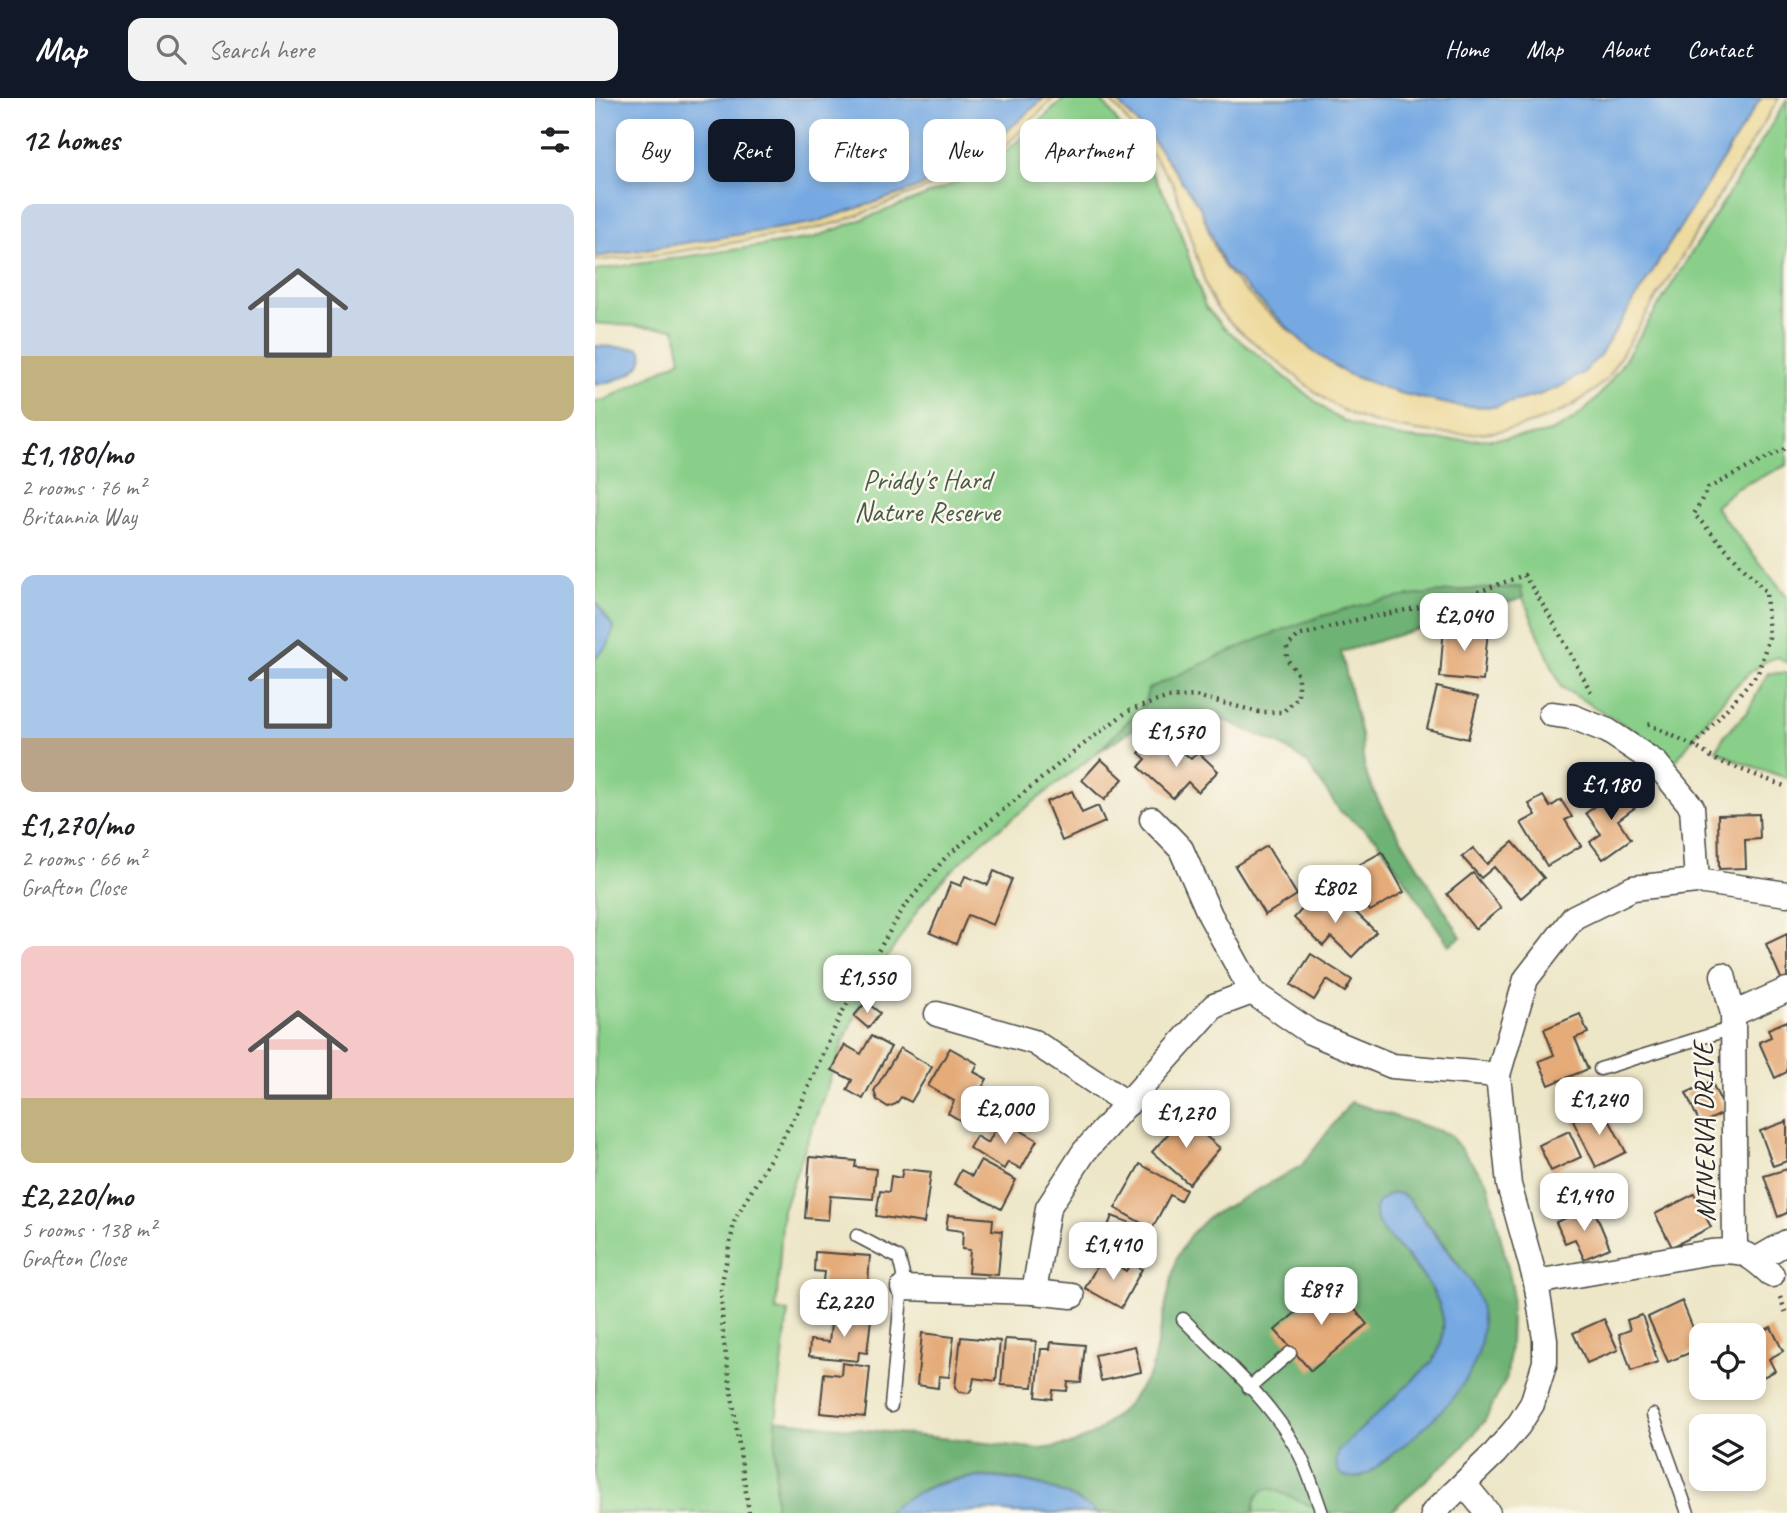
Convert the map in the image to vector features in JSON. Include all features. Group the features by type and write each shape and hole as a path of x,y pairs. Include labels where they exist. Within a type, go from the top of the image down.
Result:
{"street":[{"path":"1562,716 1608,731 1656,763 1692,807 1697,881"},
{"path":"1152,819 1181,849 1210,915 1252,992 1310,1032 1392,1066 1498,1075"},
{"path":"1433,1513 1518,1426 1532,1404 1545,1362 1545,1339 1536,1282 1509,1185 1498,1075 1526,979 1574,917 1633,888 1697,881 1787,894"},
{"name":"MINERVA DRIVE","path":"1536,1282 1711,1252 1754,1262 1733,1021 1723,975"},
{"name":"MINERVA DRIVE","path":"1733,1021 1787,990"},
{"path":"1034,1292 1048,1208 1084,1152 1214,1006 1252,992"},
{"path":"937,1014 1034,1042 1128,1104"},
{"path":"1754,1262 1787,1242"},
{"path":"903,1288 1034,1292 1072,1296"},
{"path":"1464,1484 1488,1513"}],"lane":[{"path":"1600,1069 1733,1021"},
{"path":"857,1236 899,1258 903,1275 891,1406"},
{"path":"1183,1319 1279,1421 1308,1472 1322,1513"},
{"path":"1249,1388 1290,1353"},
{"path":"1653,1415 1688,1513"}],"path":[{"path":"1694,746 1758,673 1769,637 1766,592 1694,513 1709,488 1787,448"},
{"path":"749,1513 725,1347 721,1287 735,1219 796,1115 840,1016 904,907 946,857 1076,750 1128,711 1166,698 1196,696 1259,712 1283,712 1299,697 1298,675 1287,659 1287,647 1298,636 1357,620 1459,599 1524,575 1549,614 1593,696 1604,702"},
{"path":"1562,716 1593,696"},
{"path":"1638,718 1716,760 1787,787"}],"green space":[{"name":"Priddy's Hard Nature Reserve","path":"1065,98 1098,98 1115,119 1042,119"},
{"name":"Priddy's Hard Nature Reserve","path":"1787,100 1787,465 1735,489 1715,507 1787,596 1787,663 1778,657 1750,673 1722,701 1675,762 1650,740 1561,687 1520,587 1457,590 1345,609 1264,638 1194,668 1147,698 1144,705 1098,752 983,841 945,877 920,906 874,979 844,1039 783,1210 776,1311 788,1312 776,1420 775,1513 595,1513 595,401 605,400 681,360 675,329 595,323 595,270 813,238 957,182 1006,182 1006,152 1020,139 1020,182 1156,180 1173,210 1205,306 1222,326 1331,414 1351,424 1393,436 1438,440 1505,438 1545,434 1557,429 1578,416 1595,400 1624,361"},
{"path":"1521,587 1523,598 1341,652 1361,735 1368,779 1380,804 1461,937 1449,945 1377,839 1340,811 1307,763 1281,745 1229,722 1209,716 1187,714 1153,720 1098,752 1144,705 1148,689 1270,635 1346,609 1389,599"},
{"path":"1768,673 1787,673 1787,778 1739,762 1716,750 1724,736 1748,711"},
{"path":"1351,1102 1449,1134 1488,1183 1512,1285 1507,1377 1484,1422 1460,1450 1389,1513 1328,1513 1270,1488 1257,1497 1253,1513 1098,1513 1080,1501 1037,1484 990,1477 944,1482 924,1489 883,1513 775,1513 776,1420 1041,1449 1073,1444 1097,1432 1127,1405 1151,1372 1176,1259 1190,1235 1208,1217 1301,1166","holes":["1408,1199 1463,1273 1474,1294 1480,1315 1481,1337 1476,1359 1470,1370 1425,1423 1394,1453 1360,1477 1338,1451 1432,1362 1441,1343 1443,1325 1440,1307 1432,1290 1382,1230"]},
{"path":"1270,1488 1328,1513 1253,1513 1257,1497"}],"sand":[{"path":"1025,98 1054,98 1033,119 1020,119 1020,131 1006,145 1006,128"},
{"path":"1107,98 1137,98 1150,119 1125,119"},
{"path":"1756,98 1779,98 1606,380 1584,398 1560,412 1509,429 1482,433 1428,432 1364,420 1330,403 1258,346 1225,318 1208,292 1173,183 1156,160 1156,128 1189,183 1215,248 1233,278 1288,330 1350,374 1364,380 1518,400 1561,386 1584,372 1600,355 1724,157"},
{"path":"923,169 923,182 942,182 840,222 805,231 663,254 595,261 595,246 867,182 909,182 909,172"}],"water":[{"path":"595,98 1044,98 1006,132 1006,119 923,119 923,182 930,182 909,191 813,223 595,257"},
{"path":"1114,98 1761,98 1600,355 1584,372 1561,386 1539,395 1493,407 1456,406 1399,393 1347,374 1311,350 1224,266 1201,209 1156,144 1156,119 1133,119"},
{"path":"595,346 638,348 642,351 640,365 627,375 595,385"},
{"path":"595,601 614,628 608,645 595,659"},
{"path":"1393,1193 1402,1194 1408,1199 1473,1285 1482,1319 1480,1347 1470,1372 1455,1395 1435,1417 1370,1472 1349,1477 1343,1476 1337,1467 1338,1451 1432,1362 1441,1343 1444,1325 1433,1290 1382,1230 1376,1217 1377,1204"},
{"path":"982,1477 1043,1486 1071,1497 1098,1513 1015,1513 990,1510 886,1513 931,1487"}],"building":[{"path":"1444,626 1488,630 1483,681 1440,677"},
{"path":"1437,687 1478,697 1468,739 1427,729"},
{"path":"1152,739 1168,754 1176,746 1191,759 1198,752 1218,771 1198,792 1188,782 1173,798 1139,767 1146,759 1139,753"},
{"path":"1101,759 1123,779 1104,800 1082,780"},
{"path":"1622,787 1637,806 1618,820 1631,839 1603,859 1590,842 1601,834 1586,813"},
{"path":"1072,791 1082,813 1098,806 1105,822 1062,841 1046,802"},
{"path":"1543,796 1550,807 1561,800 1572,817 1565,820 1581,846 1547,866 1521,823 1536,815 1529,804"},
{"path":"1759,814 1760,839 1745,840 1746,868 1719,869 1718,815"},
{"path":"1513,842 1544,878 1521,898 1494,867 1481,878 1462,857 1473,848 1487,864"},
{"path":"1267,846 1297,895 1265,915 1235,866"},
{"path":"1382,852 1404,892 1370,911 1348,871"},
{"path":"994,871 1012,879 993,925 968,915 956,944 930,933 951,882 961,886 965,876 988,885"},
{"path":"1473,873 1501,908 1475,929 1447,894"},
{"path":"1315,895 1331,911 1342,899 1376,932 1352,957 1331,937 1323,946 1294,918"},
{"path":"1787,934 1787,981 1783,983 1766,944"},
{"path":"1311,954 1352,980 1345,992 1327,980 1314,1000 1291,985"},
{"path":"866,1002 880,1013 868,1028 854,1016"},
{"path":"1580,1014 1588,1033 1575,1038 1588,1069 1549,1085 1539,1061 1554,1055 1544,1029"},
{"path":"1787,1021 1787,1072 1775,1078 1759,1042 1771,1037 1768,1029"},
{"path":"871,1036 891,1047 863,1099 847,1090 852,1080 832,1070 845,1045 861,1054"},
{"path":"900,1048 932,1067 911,1102 901,1097 896,1104 888,1107 877,1100 874,1091"},
{"path":"950,1048 978,1064 974,1072 987,1079 963,1122 948,1113 954,1101 928,1086"},
{"path":"1711,1081 1726,1112 1700,1124 1686,1093"},
{"path":"1602,1106 1626,1152 1596,1167 1573,1121"},
{"path":"1183,1117 1220,1148 1189,1184 1152,1152"},
{"path":"1001,1119 1037,1140 1021,1169 1008,1162 1004,1169 969,1148 976,1136 988,1143"},
{"path":"1787,1121 1787,1161 1773,1166 1760,1131"},
{"path":"1569,1131 1581,1157 1551,1171 1539,1145"},
{"path":"810,1157 856,1161 855,1167 876,1169 873,1199 830,1196 828,1220 805,1218"},
{"path":"980,1161 1016,1180 1001,1209 954,1184 961,1170 972,1176"},
{"path":"1140,1164 1186,1190 1180,1201 1170,1195 1152,1229 1115,1208"},
{"path":"903,1169 931,1172 924,1223 876,1216 880,1191 889,1192 891,1176 901,1178"},
{"path":"1787,1169 1787,1213 1778,1217 1764,1176"},
{"path":"1694,1194 1711,1227 1672,1247 1655,1214"},
{"path":"1593,1207 1610,1248 1584,1259 1575,1239 1565,1243 1556,1222"},
{"path":"948,1215 993,1219 992,1230 1002,1231 998,1275 968,1273 970,1250 962,1249 963,1231 946,1229"},
{"path":"1112,1216 1149,1230 1136,1263 1099,1248"},
{"path":"815,1252 870,1256 866,1309 821,1306 818,1300 824,1272 814,1271"},
{"path":"1102,1257 1126,1271 1131,1263 1142,1269 1121,1308 1085,1288"},
{"path":"1332,1282 1367,1324 1311,1371 1275,1330"},
{"path":"1682,1301 1691,1323 1689,1353 1668,1362 1648,1317"},
{"path":"832,1315 871,1319 867,1353 859,1352 858,1361 809,1356 810,1340 829,1342"},
{"path":"1642,1315 1658,1362 1631,1371 1619,1334 1630,1330 1627,1320"},
{"path":"1604,1319 1618,1350 1587,1363 1573,1333"},
{"path":"1771,1327 1783,1351 1769,1359 1775,1371 1766,1376 1766,1330"},
{"path":"922,1333 954,1337 949,1377 939,1376 938,1388 917,1385"},
{"path":"961,1337 1000,1341 996,1381 974,1378 969,1393 959,1392 955,1387"},
{"path":"1005,1339 1036,1341 1033,1387 1001,1385"},
{"path":"1051,1342 1085,1345 1081,1383 1068,1382 1067,1391 1053,1390 1052,1399 1036,1397 1041,1349 1050,1349"},
{"path":"1135,1346 1141,1372 1101,1381 1095,1355"},
{"path":"842,1363 870,1367 865,1417 820,1413 824,1373 841,1375"}]}
